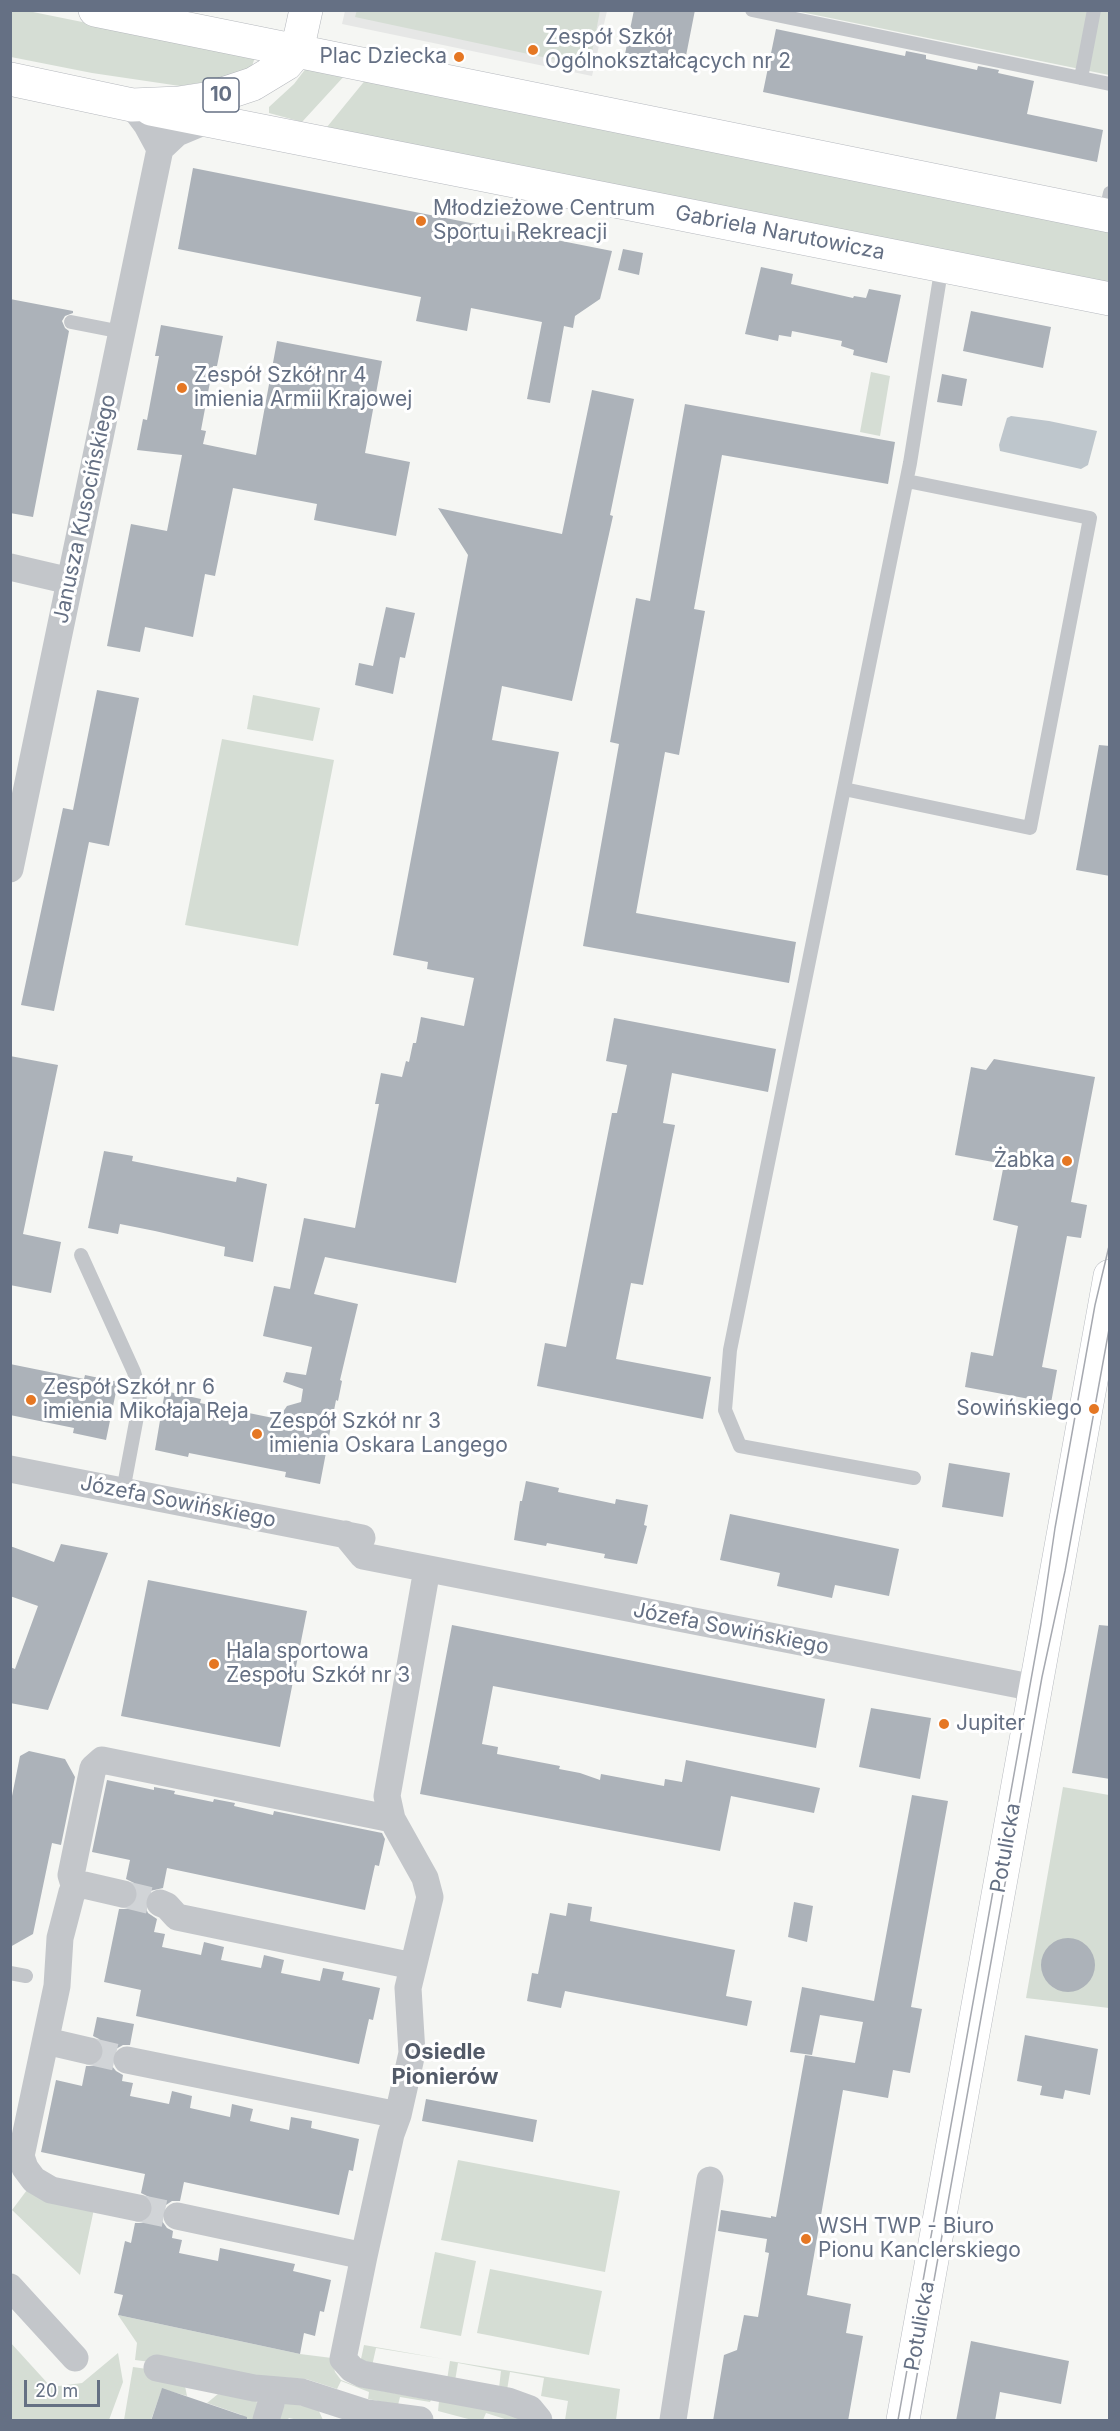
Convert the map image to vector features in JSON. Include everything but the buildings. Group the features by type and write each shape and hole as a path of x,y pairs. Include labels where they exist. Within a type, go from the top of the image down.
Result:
{"street":[{"path":"95,10 1108,208"},
{"path":"297,51 306,10"},
{"name":"Gabriela Narutowicza","path":"132,105 179,103 237,91 278,71 297,51"},
{"name":"Gabriela Narutowicza","path":"10,79 1110,299"},
{"path":"132,105 147,125 160,149 177,133 208,120"},
{"name":"Janusza Kusocińskiego","path":"10,869 160,149"},
{"path":"10,567 70,581"},
{"name":"Potulicka","path":"903,2421 1110,1276"},
{"name":"Józefa Sowińskiego","path":"10,1469 411,1548 427,1569 1035,1688"},
{"path":"427,1569 388,1782 388,1806 392,1819 425,1878 430,1897 408,1997 411,2053 348,2327 343,2359 352,2369 362,2374 508,2401 530,2409 539,2421"},
{"path":"75,1888 71,1875 93,1768 102,1760 392,1819"},
{"path":"123,1894 84,1885 75,1888 72,1892 60,1938 57,1986 21,2156 25,2168 34,2180 51,2190 138,2208"},
{"path":"160,1903 167,1906 177,1917 413,1966"},
{"path":"46,2041 89,2052"},
{"path":"127,2060 398,2115"},
{"path":"673,2421 710,2180"},
{"path":"177,2216 364,2256"},
{"path":"10,2287 75,2358"},
{"path":"157,2368 276,2390 302,2392 367,2413 416,2420"},
{"path":"266,2421 276,2390"}],"lane":[{"path":"752,10 1110,84"},
{"path":"1081,78 1094,10"},
{"path":"914,1478 740,1446 725,1410 730,1350 907,481 942,265"},
{"path":"71,322 122,332"},
{"path":"844,789 1030,828 1090,518 907,481"},
{"path":"81,1255 134,1372 140,1393 123,1491"},
{"path":"10,1973 26,1976"}],"shaded area":[{"name":"Zespół Szkół Ogólnokształcących nr 2","path":"357,10 600,11 589,67 355,17"},
{"path":"10,11 28,11 255,57 251,69 224,79 180,86 92,73 11,57"},
{"name":"Zespół Szkół Ogólnokształcących nr 2","path":"345,11 607,11 592,76 342,24"},
{"path":"796,11 1109,11 1109,75"},
{"path":"307,67 347,73 302,122 269,113 269,107 294,84"},
{"path":"367,78 1109,229 1109,285 327,127"},
{"path":"871,372 890,376 880,436 860,432"},
{"path":"1011,416 1097,431 1088,465 1081,469 1000,451 999,445 1007,418"},
{"path":"253,695 320,708 313,741 247,729"},
{"path":"222,739 334,760 298,946 185,925"},
{"path":"1063,1787 1109,1795 1109,2008 1026,1998"},
{"path":"458,2160 620,2191 605,2272 441,2240"},
{"path":"30,2186 94,2209 80,2275 12,2210"},
{"path":"435,2252 476,2261 461,2336 420,2328"},
{"path":"490,2269 602,2291 589,2355 477,2333"},
{"path":"118,2315 300,2354 332,2358 335,2372 341,2380 356,2386 431,2400 430,2402 400,2397 398,2405 368,2399 369,2392 341,2381 337,2389 306,2379 260,2376 135,2360 137,2343"},
{"path":"10,2342 51,2387 82,2383 118,2353 123,2382 109,2420 11,2420"},
{"path":"364,2345 444,2359 376,2348 372,2366 361,2359"},
{"path":"450,2361 620,2389 616,2420 565,2420 568,2401 541,2396 544,2378 510,2372 507,2390 499,2388 501,2371 458,2363 455,2381 447,2380"},
{"path":"133,2367 154,2370 185,2386 187,2396 162,2389 151,2420 124,2420"},
{"path":"218,2394 255,2400 258,2404 259,2420 241,2420 242,2415 207,2403"},
{"path":"439,2401 524,2416 528,2420 508,2420 486,2413 483,2420 472,2420 438,2411"},
{"path":"286,2402 318,2409 323,2420 289,2418 277,2420"}],"tunnel":[{"path":"123,1894 160,1903"},
{"path":"89,2051 127,2060"},
{"path":"138,2208 177,2216"}],"tram line":[{"path":"898,2420 1041,1624 1055,1528 1095,1305 1110,1242"},
{"path":"909,2420 1042,1677 1065,1571 1110,1324"}],"place":[{"name":"Zespół Szkół Ogólnokształcących nr 2","path":"533,50"},
{"name":"Plac Dziecka","path":"459,57"},
{"name":"Młodzieżowe Centrum Sportu i Rekreacji","path":"421,221"},
{"name":"Zespół Szkół nr 4 imienia Armii Krajowej","path":"182,388"},
{"name":"Żabka","path":"1067,1161"},
{"name":"Zespół Szkół nr 6 imienia Mikołaja Reja","path":"31,1400"},
{"name":"Sowińskiego","path":"1094,1409"},
{"name":"Zespół Szkół nr 3 imienia Oskara Langego","path":"257,1434"},
{"name":"Hala sportowa Zespołu Szkół nr 3","path":"214,1664"},
{"name":"Jupiter","path":"944,1724"},
{"name":"WSH TWP - Biuro Pionu Kanclerskiego","path":"806,2239"}],"district":[{"name":"Osiedle Pionierów","path":"445,2064"}]}
